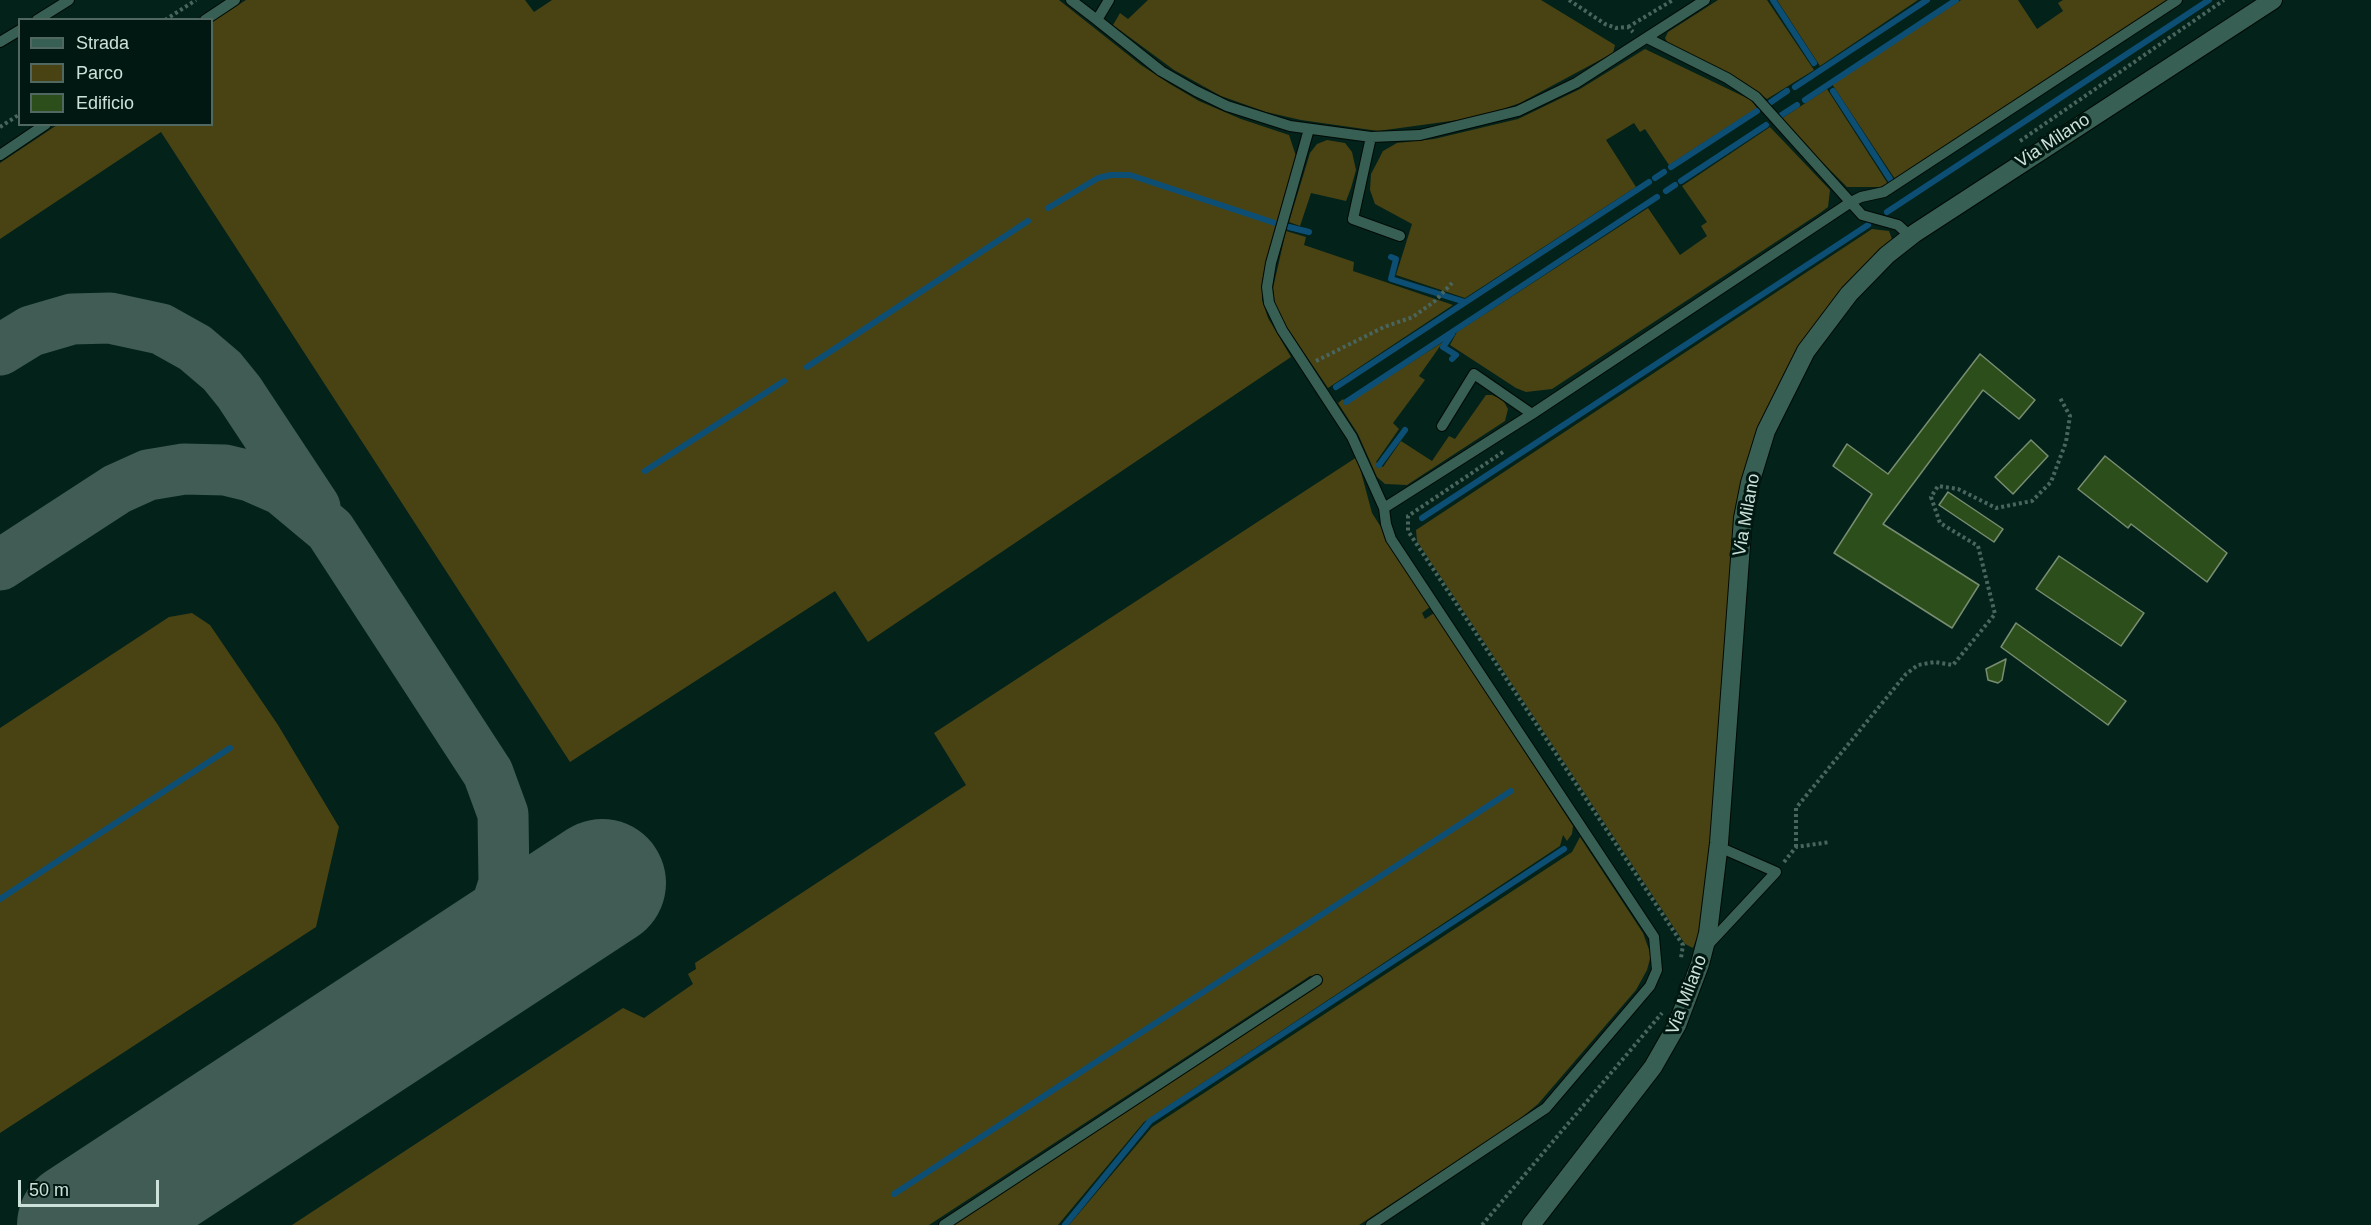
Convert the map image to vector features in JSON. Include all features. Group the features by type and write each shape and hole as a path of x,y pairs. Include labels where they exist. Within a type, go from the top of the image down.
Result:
{"street":[{"name":"Via Milano","path":"1531,1225 1658,1060 1684,1010 1705,949 1719,847 1741,536 1758,457 1784,390 1816,336 1861,280 1910,236 1984,185 2273,0"}],"lane":[{"path":"40,18 69,0"},
{"path":"208,18 235,0"},
{"path":"1071,0 1161,71 1196,92 1257,117 1309,129 1371,137 1420,135 1518,111 1576,83 1705,0"},
{"path":"1097,20 1109,0"},
{"path":"1384,508 1532,414 1851,202 1861,197 1884,192 2177,0"},
{"path":"0,42 18,31"},
{"path":"1647,38 1727,78 1756,97 1862,215 1898,225 1910,236"},
{"path":"0,155 43,126"},
{"path":"1309,129 1271,263 1267,287 1269,303 1282,330 1352,437 1384,508 1391,539 1654,937 1658,953 1657,970 1650,986 1546,1108 1371,1225"},
{"path":"1371,137 1353,219 1400,236"},
{"path":"1442,426 1474,374 1532,414"},
{"path":"1705,949 1776,872 1719,847"},
{"path":"944,1225 1317,980"}],"path":[{"path":"168,18 196,0"},
{"path":"1569,0 1605,24 1616,28 1628,27 1673,0"},
{"path":"2010,147 2224,0"},
{"path":"1628,27 1635,34 1647,38"},
{"path":"0,127 18,115"},
{"path":"1306,366 1384,327 1413,317 1435,301 1452,283"},
{"path":"1776,872 1796,847 1796,808 1906,674 1918,665 1935,662 1953,665 1995,614 1978,546 1940,523 1931,497 1938,486 1958,489 1996,508 2032,501 2050,482 2066,442 2070,416 2060,398"},
{"path":"1508,449 1408,516 1408,531 1683,945 1680,964"},
{"path":"1796,847 1830,842"},
{"path":"1482,1225 1665,1009"}],"green space":[{"path":"246,0 525,0 534,12 552,0 1059,0 1141,65 1170,84 1199,101 1241,119 1289,135 1296,156 1262,281 1262,300 1268,318 1291,357 868,642 835,591 570,762 161,132 0,239 0,163 56,126 213,126 213,21"},
{"path":"1148,0 1541,0 1615,45 1613,53 1520,103 1480,117 1378,131 1301,120 1266,112 1221,96 1174,70 1113,25 1120,13 1128,19"},
{"path":"1718,0 1767,0 1814,70 1767,99 1742,81 1669,46 1665,38 1668,32"},
{"path":"1777,0 1918,0 1820,66"},
{"path":"1961,0 2018,0 2037,29 2063,11 2058,3 2063,0 2167,0 1895,179 1832,84"},
{"path":"1645,49 1751,100 1757,108 1669,165 1645,129 1640,132 1634,123 1606,140 1636,187 1465,298 1396,275 1412,224 1375,204 1370,190 1371,174 1383,151 1397,143 1434,139 1518,119 1580,89"},
{"path":"1827,89 1888,184 1880,187 1847,187 1781,119"},
{"path":"1770,127 1830,190 1828,207 1820,213 1552,389 1526,392 1516,388 1450,345 1457,332 1648,208 1680,255 1707,236 1701,226 1707,222 1682,186"},
{"path":"1327,140 1345,143 1352,152 1356,170 1346,201 1311,193 1300,226 1289,222 1310,153 1317,144"},
{"path":"1872,229 1889,231 1893,242 1848,283 1812,327 1784,373 1748,465 1712,833 1701,927 1693,948 1685,944 1417,541 1416,530"},
{"path":"1286,231 1306,237 1304,245 1354,262 1353,271 1453,305 1328,388 1284,323 1275,305 1273,288"},
{"path":"1443,342 1419,376 1425,380 1393,423 1399,429 1376,462 1383,467 1401,441 1432,461 1449,436 1455,439 1486,395 1503,400 1508,409 1505,421 1407,485 1385,484 1377,477 1358,434 1338,403 1343,399 1346,404"},
{"path":"1357,457 1372,513 1431,606 1422,613 1425,619 1434,613 1573,826 1572,834 1567,841 1563,835 1560,846 1144,1122 1058,1225 954,1225 1322,984 1318,975 1310,976 929,1225 292,1225 623,1008 644,1018 693,984 688,974 696,969 695,963 966,785 934,733"},
{"path":"192,613 210,625 278,725 339,827 316,927 0,1133 0,728 169,617"},
{"path":"1580,837 1643,933 1651,955 1647,970 1636,990 1538,1104 1516,1122 1359,1225 1069,1225 1152,1127 1572,852"}],"building":[{"path":"1980,354 2035,400 2019,419 1983,390 1883,524 1979,585 1952,628 1834,553 1872,494 1833,466 1847,444 1888,474"},
{"path":"2031,440 2048,456 2013,494 1995,477"},
{"path":"2105,456 2227,553 2207,582 2131,524 2128,528 2078,489"},
{"path":"1948,492 2003,529 1994,542 1939,505"},
{"path":"2059,556 2144,613 2121,646 2036,589"},
{"path":"2016,623 2126,701 2108,725 2001,647"},
{"path":"2006,659 2002,680 1998,683 1988,680 1986,669"}],"waterway":[{"path":"1773,0 1814,63"},
{"path":"1795,87 1927,0"},
{"path":"1805,100 1956,0"},
{"path":"1887,212 2209,0"},
{"path":"1771,102 1787,91"},
{"path":"1833,91 1890,179"},
{"path":"1780,116 1797,105"},
{"path":"1671,167 1757,111"},
{"path":"1681,181 1766,125"},
{"path":"1655,178 1664,172"},
{"path":"1048,208 1098,178 1130,175 1275,223"},
{"path":"1336,387 1649,182"},
{"path":"1666,191 1675,185"},
{"path":"1346,402 1657,197"},
{"path":"807,367 1028,221"},
{"path":"1422,518 1868,225"},
{"path":"1289,227 1309,232"},
{"path":"1391,257 1396,259 1391,279 1465,302"},
{"path":"1452,334 1443,347 1456,355 1452,359"},
{"path":"645,471 784,381"},
{"path":"1379,465 1405,430"},
{"path":"0,899 230,748"},
{"path":"894,1194 1511,791"},
{"path":"1065,1225 1150,1121 1564,849"}],"taxiway":[{"path":"0,350 31,331 72,319 110,318 161,329 195,348 222,371 239,392 315,507"},
{"path":"0,565 117,489 148,475 184,469 225,470 250,476 282,490 330,530 488,773 503,814 504,883 495,911 484,933 460,964 424,1000"}],"runway":[{"path":"81,1225 602,883"}]}
